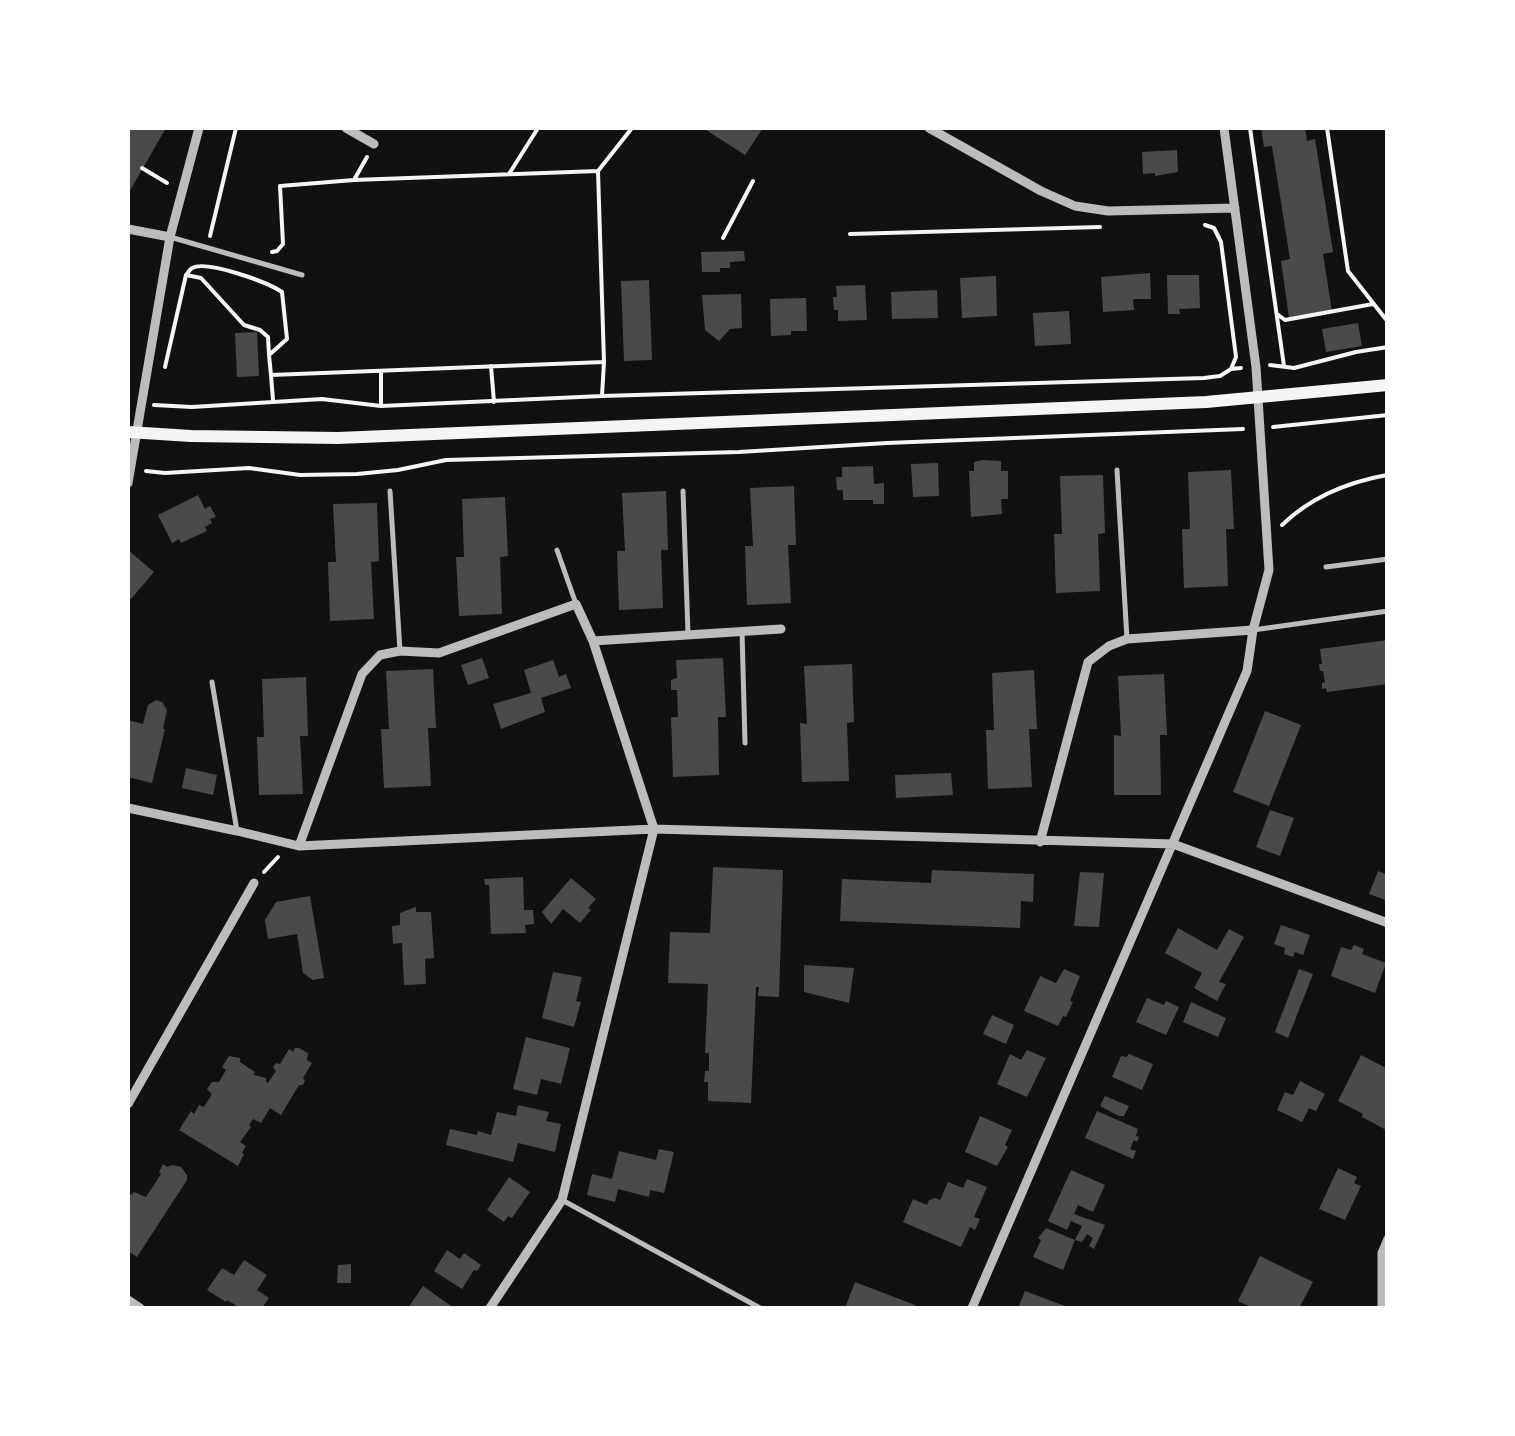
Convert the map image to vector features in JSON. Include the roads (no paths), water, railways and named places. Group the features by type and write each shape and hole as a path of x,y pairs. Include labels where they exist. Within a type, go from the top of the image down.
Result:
{"main road":[{"path":"132,432 338,438 1258,398 1388,385"}],"street":[{"path":"128,483 132,432 141,404 170,237 199,128"},
{"path":"346,128 374,144"},
{"path":"929,128 1040,192 1075,206 1108,211 1236,208"},
{"path":"972,1308 1246,671 1269,570 1256,367 1224,128"},
{"path":"128,229 170,237"},
{"path":"299,846 362,674 380,655 400,651 439,653 576,604 593,641 654,830 562,1200 490,1308"},
{"path":"593,641 780,628"},
{"path":"1040,842 1088,662 1109,646 1127,639 1254,630"},
{"path":"128,808 299,846 654,830 1172,844 1388,924"},
{"path":"128,1104 254,883"},
{"path":"1382,1308 1382,1253 1388,1239"},
{"path":"128,1300 140,1308"}],"lane":[{"path":"170,237 302,275"},
{"path":"1117,470 1127,639"},
{"path":"390,491 400,651"},
{"path":"683,491 688,634"},
{"path":"558,550 576,604"},
{"path":"1326,567 1388,559"},
{"path":"1254,630 1388,611"},
{"path":"742,631 744,742"},
{"path":"212,682 237,831"},
{"path":"562,1200 760,1308"}]}
